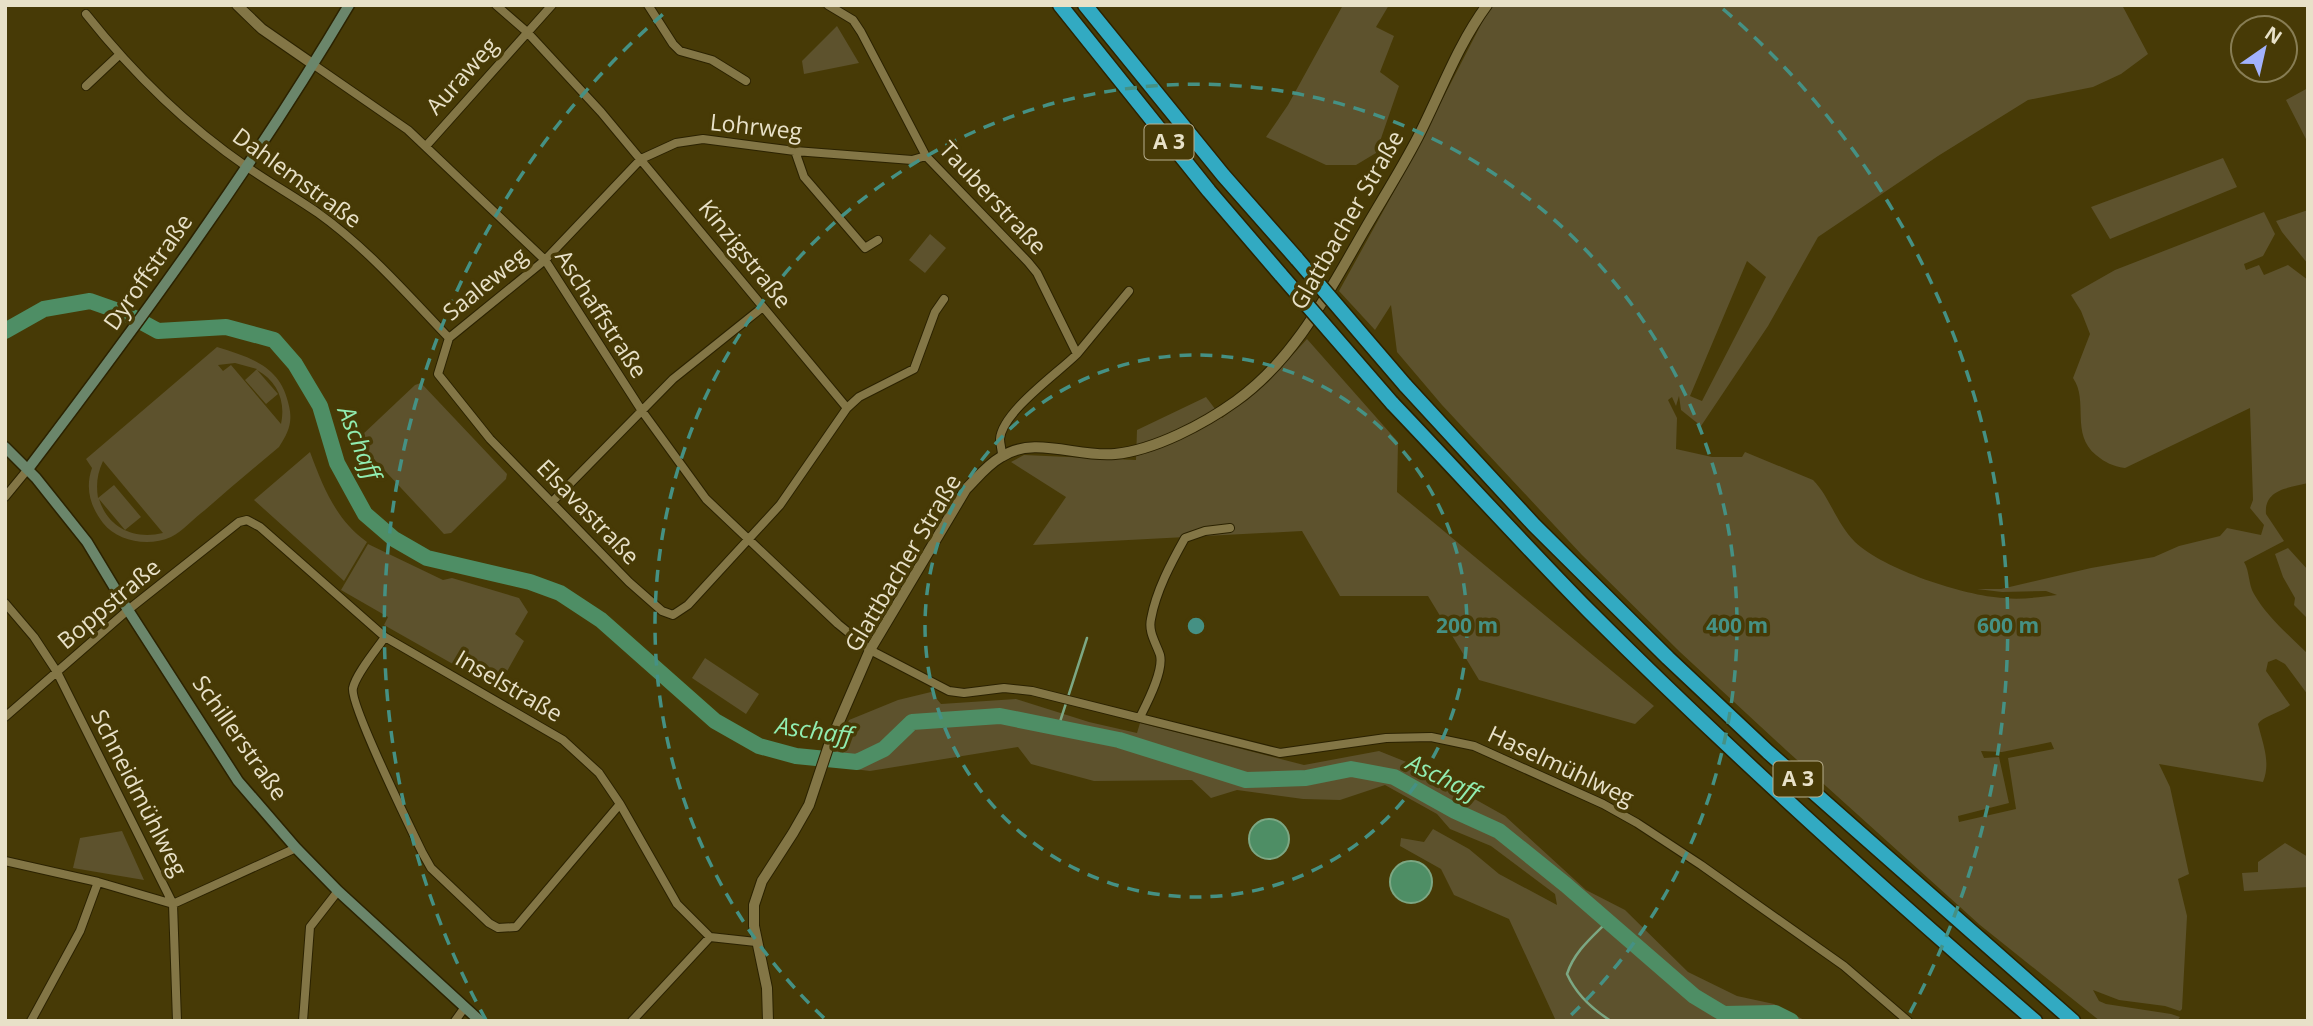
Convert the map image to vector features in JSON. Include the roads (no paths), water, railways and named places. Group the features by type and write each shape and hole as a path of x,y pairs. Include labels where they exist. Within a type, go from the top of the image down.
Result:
{"highway":[{"name":"A 3","path":"1060,5 1209,191 1281,275 1392,402 1588,610 1752,769 1904,908 2035,1021"},
{"name":"A 3","path":"1085,5 1223,175 1405,385 1534,525 1768,752 2073,1021"}],"main road":[{"name":"Dyroffstraße","path":"28,469 132,331 247,167 314,65 349,5"},
{"name":"Schillerstraße","path":"5,447 28,469 87,542 238,781 296,848 338,891 480,1021"}],"street":[{"name":"Aschaffstraße","path":"237,5 262,29 376,106 426,146 545,260 642,411 706,499 838,624 870,650"},
{"name":"Kinzigstraße","path":"496,5 527,32 640,159 847,408"},
{"path":"527,32 552,5"},
{"path":"648,5 680,51 712,60 746,81"},
{"name":"Tauberstraße","path":"828,5 853,20 861,32 926,156 1037,273 1077,355"},
{"name":"Glattbacher Straße","path":"768,1021 767,988 755,942 754,905 762,881 809,805 820,770 870,650 958,502 986,468 1003,455 1035,447 1095,455 1118,454 1152,446 1212,417 1266,377 1300,337 1337,278 1419,135 1462,44 1488,5"},
{"name":"Dahlemstraße","path":"86,14 119,55 190,123 247,167 319,214 399,285 449,338"},
{"name":"Auraweg","path":"426,146 527,32"},
{"path":"86,86 119,55"},
{"name":"Lohrweg","path":"545,260 640,159 676,143 703,139 795,151 912,160 926,156"},
{"path":"795,151 804,177 865,248 878,240"},
{"name":"Saaleweg","path":"449,338 545,260"},
{"path":"1003,455 1000,438 1004,426 1026,398 1077,355 1129,291"},
{"path":"749,542 780,505 847,408 859,397 914,369 935,312 944,299"},
{"path":"552,502 673,379 763,307"},
{"name":"Elsavastraße","path":"449,338 438,374 490,439 629,582 662,611 673,615 688,605 749,542"},
{"name":"Dyroffstraße","path":"5,497 28,469"},
{"name":"Inselstraße","path":"239,522 247,520 260,527 384,637 563,740 598,773 620,804 677,904 710,937"},
{"name":"Boppstraße","path":"5,717 128,610 239,522"},
{"path":"1140,717 1152,692 1161,659 1151,634 1150,620 1165,575 1185,538 1230,527"},
{"name":"Schneidmühlweg","path":"5,603 34,637 57,672 173,904 177,1021"},
{"path":"384,637 353,685 352,696 431,868 489,923 498,928 516,927 620,804"},
{"name":"Haselmühlweg","path":"870,650 949,691 964,693 1018,689 1280,753 1386,738 1431,737 1474,746 1603,804 1637,823 1844,966 1908,1021"},
{"path":"5,861 98,882 173,904 296,848"},
{"path":"31,1021 80,931 98,882"},
{"path":"303,1021 310,926 338,891"},
{"path":"632,1021 710,937 755,942"},
{"path":"455,1021 465,1007"}],"waterway":[{"name":"Aschaff","path":"5,331 44,309 90,301 127,314 158,331 226,327 274,340 295,364 320,406 337,463 365,514 394,539 427,558 530,582 560,593 601,620 715,721 759,746 796,756 857,762 884,749 912,722 1000,716 1119,740 1246,780 1306,778 1351,769 1394,777 1455,811 1499,831 1694,996 1724,1014 1775,1013 1791,1021"},
{"path":"1058,728 1087,638"},
{"path":"1607,922 1579,952 1567,974 1585,1000 1611,1021"}]}
